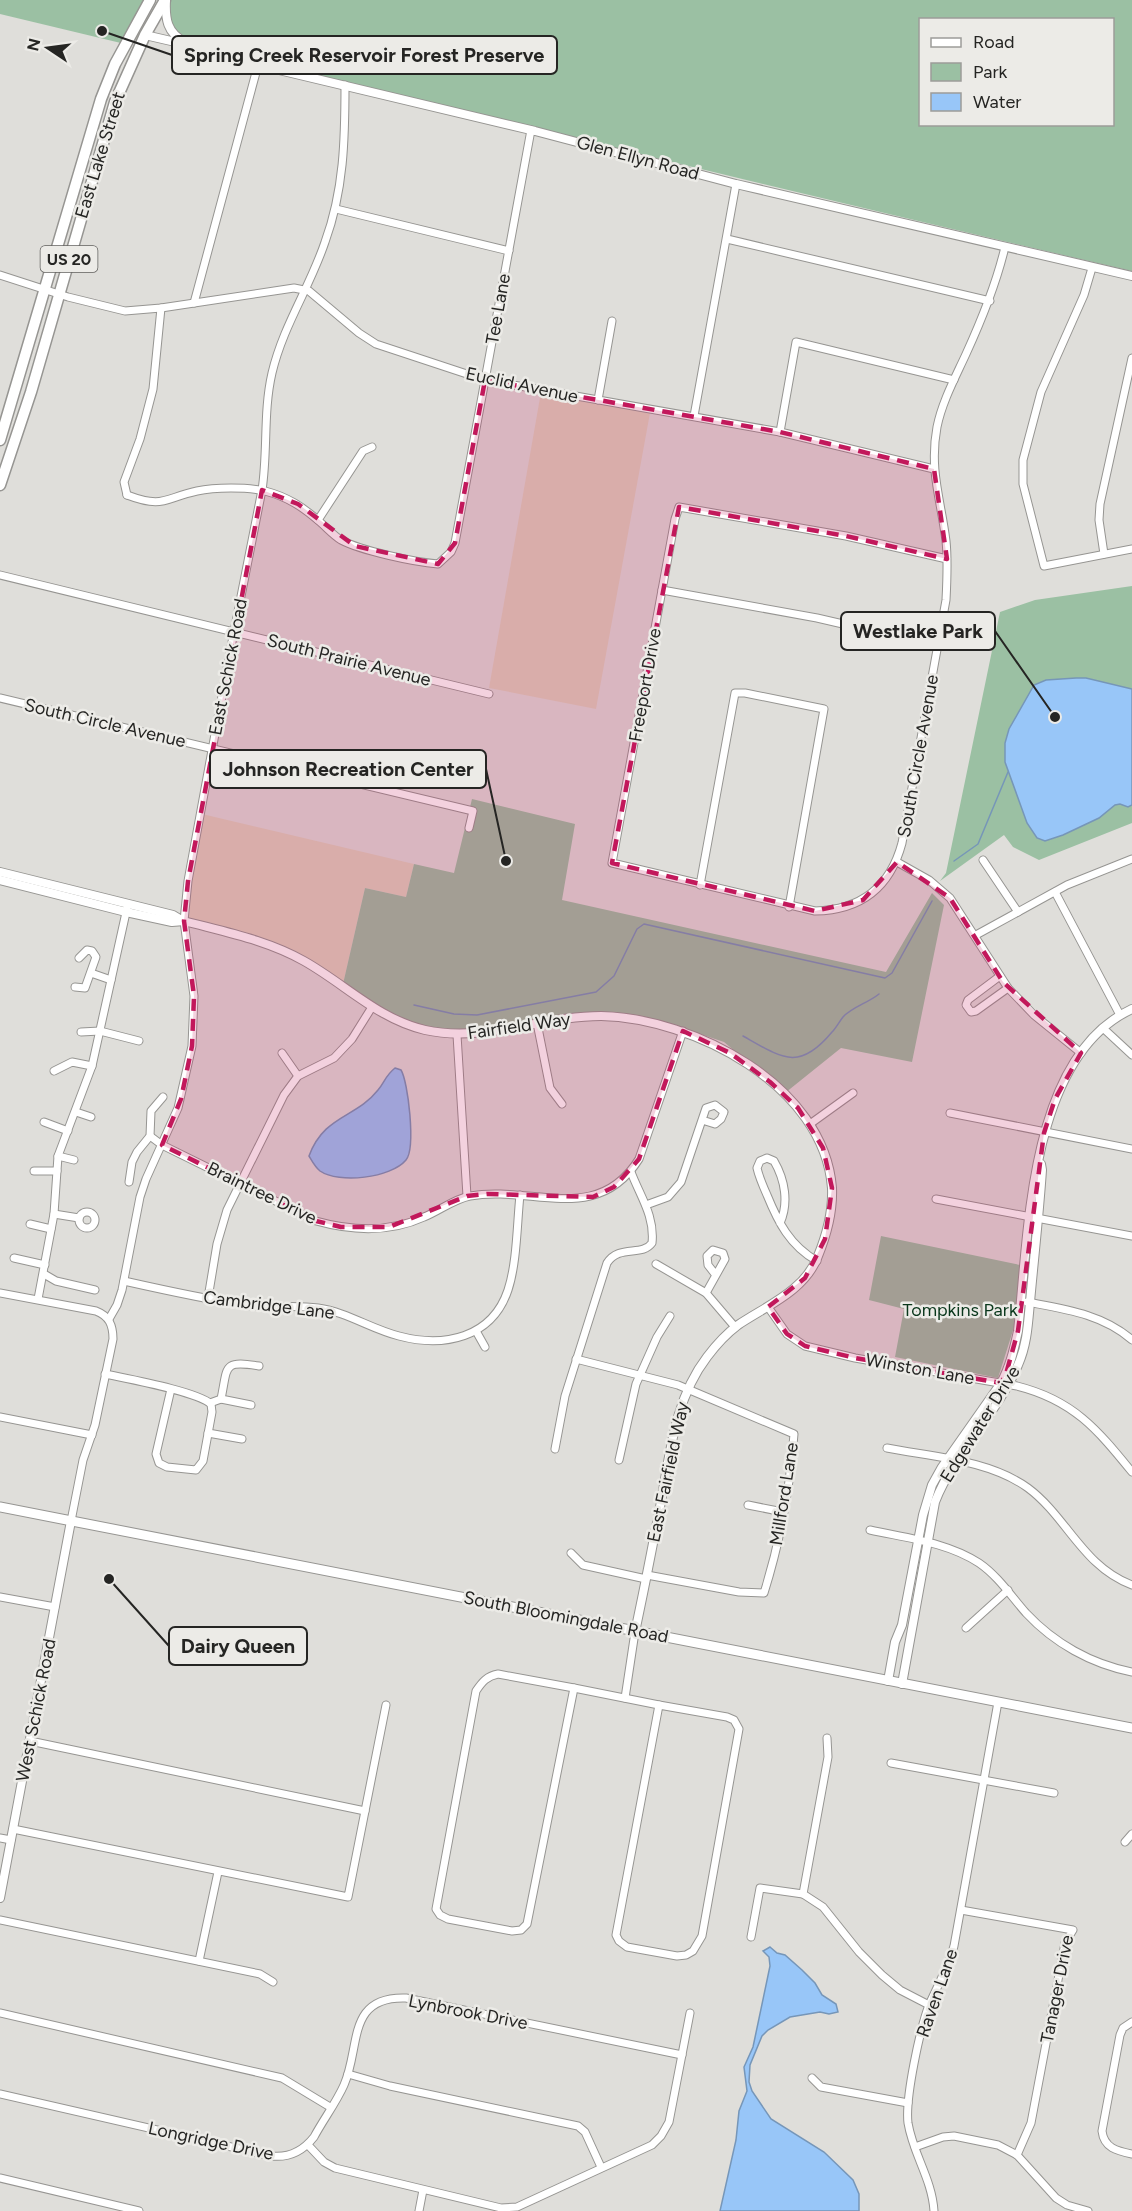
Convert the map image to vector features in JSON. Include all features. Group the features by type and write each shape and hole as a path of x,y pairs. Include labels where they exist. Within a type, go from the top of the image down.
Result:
{"main road":[{"name":"US 20","path":"135,27 150,0"},
{"name":"US 20","path":"145,35 166,0"},
{"path":"135,27 145,35"},
{"name":"East Lake Street","path":"0,441 101,99 115,64 135,27"},
{"name":"East Lake Street","path":"0,485 31,392 115,102 145,35"},
{"name":"South Bloomingdale Road","path":"0,1507 1132,1728"}],"street":[{"path":"166,0 165,16 172,33 196,47"},
{"name":"Glen Ellyn Road","path":"145,35 258,65 531,130 736,184 1132,276"},
{"path":"194,303 258,65"},
{"name":"East Schick Road","path":"109,1319 117,1305 124,1281 140,1197 178,1108 185,1084 195,1018 193,982 184,921 188,881 262,490 265,467 265,420 270,383 283,336 323,249 336,209 345,140 345,85"},
{"name":"Tee Lane","path":"318,520 340,539 355,546 425,563 438,564 452,552 531,130"},
{"path":"694,416 736,184"},
{"path":"336,209 509,251"},
{"path":"727,239 990,301"},
{"name":"South Circle Avenue","path":"612,863 789,907 814,911 846,907 864,900 877,888 897,862 946,600 947,559 934,469 938,425 954,380 990,301 1005,247"},
{"path":"1092,268 1084,295 1041,392 1021,470 1044,566 1132,549"},
{"path":"0,274 44,290 125,311 161,308 294,288 304,289"},
{"name":"Euclid Avenue","path":"304,289 376,344 485,380 780,432 934,469"},
{"path":"161,308 153,389 124,482 125,496 150,502 162,502 208,489 262,490 287,498 318,520 363,451 372,447"},
{"path":"598,400 612,321"},
{"path":"780,432 796,342 954,380"},
{"path":"1104,554 1099,520 1100,504 1132,358"},
{"name":"Freeport Drive","path":"612,863 679,507 846,536 947,559"},
{"name":"South Prairie Avenue","path":"0,575 489,694"},
{"path":"662,590 817,618 938,646"},
{"path":"700,885 735,693 745,693 824,710 789,907"},
{"name":"South Circle Avenue","path":"0,698 473,810 469,828"},
{"path":"976,935 1085,877 1132,859"},
{"path":"983,860 1018,912"},
{"path":"897,862 919,874 950,898 976,935 1008,988 1034,1014 1081,1053"},
{"name":"Fairfield Way","path":"0,872 127,908"},
{"name":"Fairfield Way","path":"0,880 127,908 173,915 184,921 243,936 285,951 319,970 372,1007 411,1026 457,1035 568,1017 602,1016 641,1020 683,1031 717,1046 757,1072 784,1094 810,1124"},
{"path":"1055,892 1120,1015"},
{"path":"38,1299 54,1214 58,1156 92,1066 127,908"},
{"path":"75,987 85,988 96,957 92,951 87,950 79,958"},
{"path":"91,973 111,980"},
{"path":"1000,976 968,1000 966,1005 968,1009 971,1012 976,1011 1008,988"},
{"path":"208,1298 220,1231 227,1210 284,1095 298,1076 334,1058 352,1039 372,1007"},
{"name":"Edgewater Drive","path":"888,1681 922,1541 941,1485 951,1461 1005,1384 1023,1351 1028,1330 1026,1302 1034,1217 1042,1170 1040,1162 1044,1133 1055,1099 1081,1053 1120,1015 1132,1010"},
{"path":"537,1023 550,1088 562,1104"},
{"path":"1104,1029 1132,1055"},
{"path":"81,1032 100,1031 139,1041"},
{"name":"Braintree Drive","path":"150,1136 162,1145 316,1221 357,1229 379,1229 404,1224 420,1219 467,1196 495,1193 566,1199 592,1197 614,1187 631,1172 644,1148 683,1031"},
{"path":"457,1035 467,1196"},
{"path":"282,1053 298,1076"},
{"path":"54,1071 72,1062 92,1066"},
{"path":"810,1124 853,1093"},
{"path":"129,1182 132,1162 150,1136 151,1111 163,1096"},
{"path":"76,1112 91,1117"},
{"path":"950,1113 1132,1149"},
{"path":"646,1205 668,1197 676,1190 702,1120"},
{"path":"44,1122 68,1131"},
{"name":"East Fairfield Way","path":"635,1632 674,1431 687,1389 707,1357 735,1327 799,1284 817,1261 828,1227 832,1188 823,1148 810,1124"},
{"path":"58,1156 74,1160"},
{"path":"780,1223 785,1207 780,1174 771,1159 764,1159 758,1164 758,1173 780,1223 799,1249 817,1261"},
{"path":"34,1171 57,1171"},
{"path":"555,1449 565,1396 608,1263 611,1257 620,1252 650,1246 653,1236 652,1223 646,1205 631,1172"},
{"name":"Cambridge Lane","path":"124,1281 255,1306 320,1308 343,1314 400,1336 426,1341 449,1340 476,1331 497,1311 509,1288 520,1195"},
{"path":"936,1198 1132,1236"},
{"path":"54,1214 79,1218"},
{"path":"30,1224 51,1229"},
{"path":"14,1258 45,1265"},
{"path":"656,1264 706,1293 735,1327"},
{"path":"44,1274 56,1281 95,1290"},
{"path":"706,1293 715,1274"},
{"path":"0,1293 96,1311 109,1319 113,1331 92,1435 83,1460 71,1521"},
{"path":"1026,1302 1083,1313 1101,1320 1132,1340"},
{"name":"Winston Lane","path":"768,1306 787,1334 805,1346 855,1358 1036,1391 1076,1411 1094,1426 1132,1472"},
{"path":"619,1460 640,1375 657,1337 670,1316"},
{"path":"476,1331 485,1347"},
{"name":"Millford Lane","path":"571,1553 583,1564 647,1577 766,1595 796,1433 687,1389 576,1359"},
{"path":"221,1399 227,1368 231,1364 237,1362 259,1366"},
{"path":"105,1374 171,1389 205,1398 210,1403 212,1412 203,1461 196,1470 167,1467 159,1463 156,1454 171,1389"},
{"path":"210,1403 221,1399 251,1405"},
{"path":"0,1417 92,1435"},
{"path":"208,1433 242,1439"},
{"path":"887,1448 995,1470 1029,1489 1040,1498 1097,1565 1132,1585"},
{"path":"748,1505 783,1512"},
{"name":"West Schick Road","path":"0,1899 71,1521"},
{"path":"870,1530 949,1548 969,1557 986,1568 1039,1626 1061,1643 1091,1660 1132,1672"},
{"name":"Edgewater Drive","path":"902,1684 910,1645 922,1541"},
{"path":"966,1629 1008,1590"},
{"path":"0,1597 55,1607"},
{"path":"625,1698 635,1632"},
{"path":"574,1688 527,1924 520,1930 512,1931 448,1919 440,1915 436,1909 437,1900 476,1691 481,1683 491,1675 498,1674 574,1688 659,1705 731,1718 736,1723 739,1729 702,1936 693,1951 681,1956 627,1947 619,1941 616,1935 659,1705"},
{"name":"Raven Lane","path":"934,2211 930,2185 909,2126 908,2103 920,2038 929,2005 949,1964 961,1910 982,1780 998,1702"},
{"path":"13,1829 348,1898 386,1705"},
{"path":"803,1894 828,1756 827,1738"},
{"path":"30,1741 365,1811"},
{"path":"891,1763 1054,1793"},
{"path":"1125,1842 1132,1834"},
{"path":"0,1838 11,1840"},
{"path":"199,1960 218,1872"},
{"path":"751,1937 760,1888 803,1894 822,1907 882,1976 900,1990 929,2005"},
{"name":"Tanager Drive","path":"961,1910 1073,1930 1065,1943 1031,2123 1017,2155"},
{"path":"0,1920 199,1960 260,1974 273,1982"},
{"name":"Lynbrook Drive","path":"308,2145 343,2087 360,2021 372,2005 396,1998 406,1998 682,2055"},
{"path":"0,2013 282,2078 330,2107"},
{"path":"308,2145 324,2162 335,2168 501,2208 527,2204 651,2145 661,2136 669,2122 690,2013"},
{"path":"1132,2022 1123,2028 1120,2035 1102,2131 1103,2139 1108,2145 1115,2150 1132,2154"},
{"path":"348,2074 390,2086 578,2126 585,2132 601,2167"},
{"path":"812,2078 821,2087 908,2103"},
{"name":"Longridge Drive","path":"0,2094 271,2156 291,2155 308,2145"},
{"path":"915,2147 943,2137 954,2136 998,2145 1017,2155 1056,2198 1067,2205 1088,2211"},
{"path":"0,2178 139,2211"},
{"path":"419,2211 423,2190"}],"highlighted area":[{"path":"485,380 780,432 934,469 947,559 846,536 679,507 612,863 815,911 863,900 897,862 950,898 1003,982 1081,1053 1055,1099 1044,1133 1018,1331 1006,1374 1001,1383 855,1358 805,1346 787,1334 768,1307 805,1278 825,1239 832,1188 823,1148 798,1108 770,1082 730,1053 683,1031 639,1159 614,1187 593,1197 487,1194 467,1196 389,1227 341,1227 316,1221 162,1145 181,1099 192,1046 194,996 184,921 188,881 262,490 298,504 355,546 438,564 455,543"}],"shaded area":[{"path":"541,392 650,413 596,709 489,688"},
{"path":"202,814 414,864 406,897 365,888 343,984 310,963 186,920 190,880"}],"green space":[{"path":"0,0 149,0 125,44 0,14"},
{"path":"169,0 1132,0 1132,271 227,54 201,46 181,36 169,16"},
{"path":"1132,586 1132,823 1039,860 1013,847 1004,835 940,881 946,873 1000,612 1035,600"},
{"path":"472,799 575,824 562,900 886,972 932,893 944,905 912,1062 841,1048 785,1093 724,1042 661,1021 606,1014 456,1032 414,1025 394,1017 343,984 365,888 406,897 414,864 454,873"},
{"name":"Tompkins Park","path":"881,1236 1020,1265 1015,1324 998,1378 895,1357 904,1309 869,1300"}],"water":[{"path":"1086,678 1132,689 1132,805 1128,807 1115,805 1099,818 1045,841 1037,838 1027,823 1005,762 1005,743 1009,729 1034,685 1046,680"},
{"path":"395,1068 401,1070 404,1077 408,1100 411,1129 409,1153 406,1160 389,1171 364,1177 339,1177 320,1171 309,1156 323,1132 369,1099"},
{"path":"770,1947 777,1953 785,1955 802,1970 815,1983 822,1995 836,2004 838,2012 829,2014 820,2012 790,2017 768,2030 762,2036 750,2065 749,2082 752,2091 771,2119 824,2152 853,2180 859,2194 859,2211 720,2211 736,2140 739,2111 747,2091 744,2067 753,2047 770,1966 769,1957 763,1951"}],"waterway":[{"path":"954,861 978,844 1008,772"},
{"path":"414,1005 454,1014 477,1015 596,992 614,976 637,929 644,924 885,978 892,973 932,901"},
{"path":"743,1036 780,1055 800,1057 820,1045 843,1017 879,994"}],"place":[{"name":"Spring Creek Reservoir Forest Preserve","path":"102,31"},
{"name":"Westlake Park","path":"1055,717"},
{"name":"Johnson Recreation Center","path":"506,861"},
{"name":"Dairy Queen","path":"109,1579"}]}
